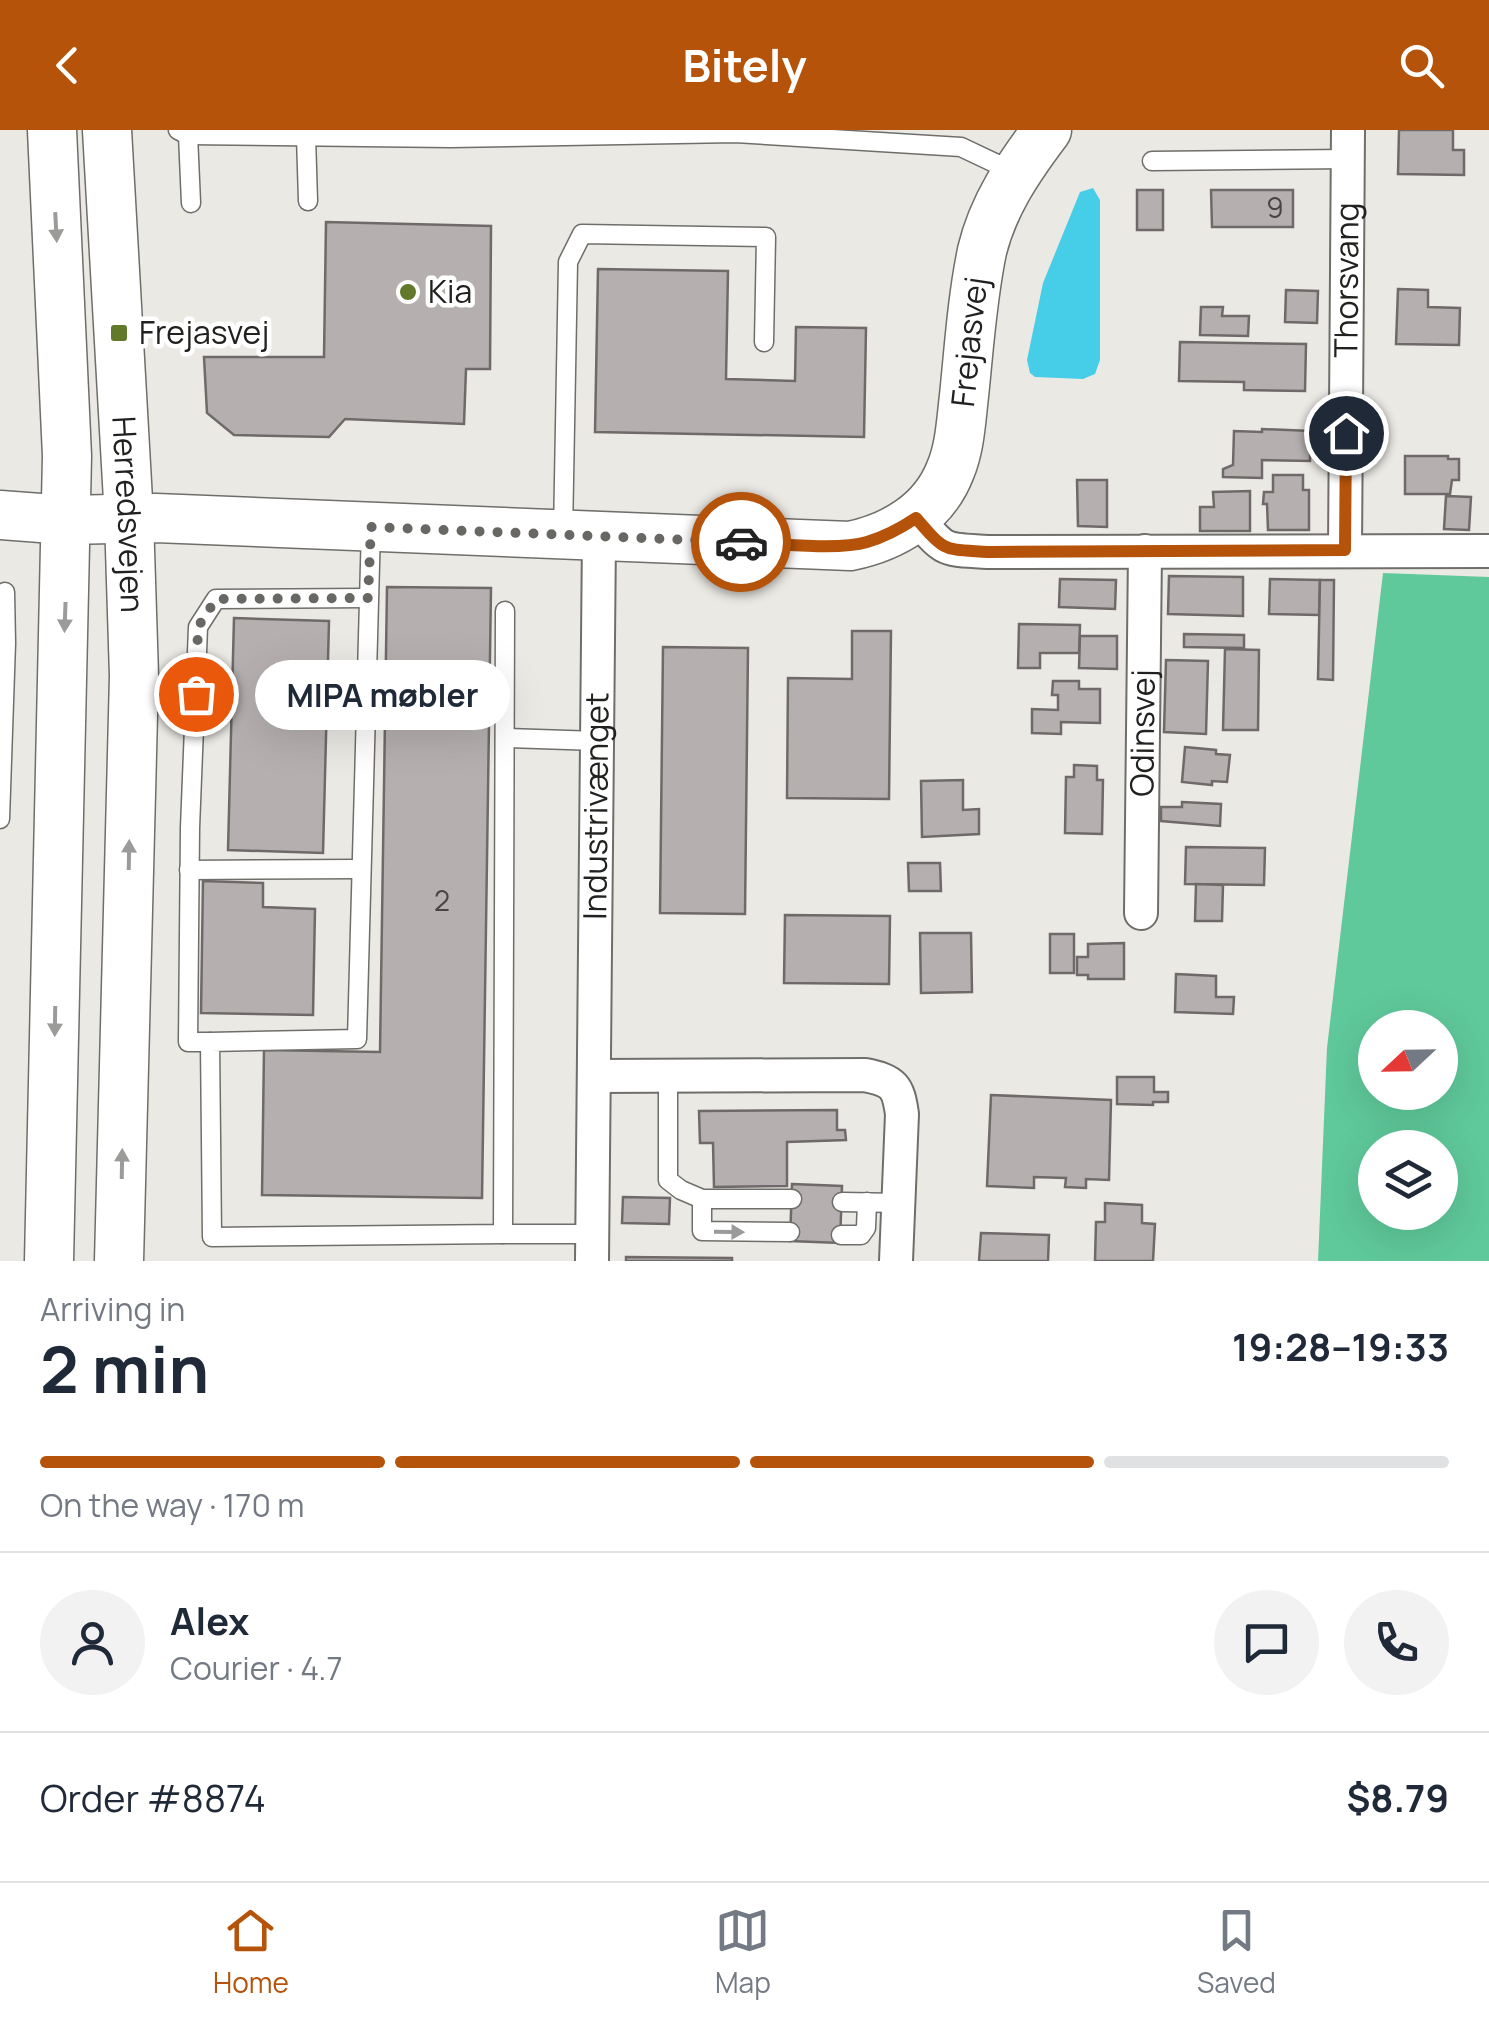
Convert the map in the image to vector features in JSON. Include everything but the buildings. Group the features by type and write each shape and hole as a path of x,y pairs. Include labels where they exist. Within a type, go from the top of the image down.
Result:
{"street":[{"name":"Herredsvejen","path":"50,1261 68,456 52,130"},
{"name":"Herredsvejen","path":"107,130 130,518 134,676 119,1261"},
{"name":"Thorsvang","path":"1345,550 1348,144"},
{"name":"Frejasvej","path":"0,516 850,546 884,535 928,507 950,472 959,440 983,246 1004,193 1028,156"},
{"path":"916,518 940,546 950,550 1489,551"},
{"name":"Industrivænget","path":"581,535 597,741 592,1247"},
{"name":"Odinsvej","path":"1141,913 1145,551"},
{"path":"594,1076 865,1075 894,1084 902,1114 883,1202 896,1261"}],"lane":[{"path":"191,203 183,132 306,136 735,133 961,147 1028,156"},
{"path":"306,136 308,201"},
{"path":"1152,161 1348,144"},
{"path":"581,535 568,262 582,234 766,237 764,342"},
{"path":"368,598 216,599 198,627 188,1042 357,1038 371,527"},
{"path":"0,819 5,592"},
{"path":"503,1234 505,610"},
{"path":"505,738 597,741"},
{"path":"190,870 361,869"},
{"path":"210,1042 212,1236 503,1234 592,1247"},
{"path":"668,1077 668,1180 702,1198 792,1199"},
{"path":"702,1198 702,1231 790,1232"},
{"path":"842,1202 883,1202"},
{"path":"841,1235 860,1235 883,1202"}],"green space":[{"path":"1383,573 1489,577 1489,1261 1318,1261 1327,1048"}],"water":[{"path":"1093,188 1100,200 1100,360 1095,374 1083,379 1035,377 1027,360 1043,283 1080,192"}],"way so far":[{"path":"196,694 198,627 216,599 368,598 371,527 741,542"}],"place":[{"name":"Kia","path":"408,292"},
{"name":"Frejasvej","path":"119,333"},
{"name":"MIPA møbler","path":"196,694"}],"route":[{"path":"741,542 850,546 868,542 916,518 940,546 950,550 1345,550 1346,433"}]}
